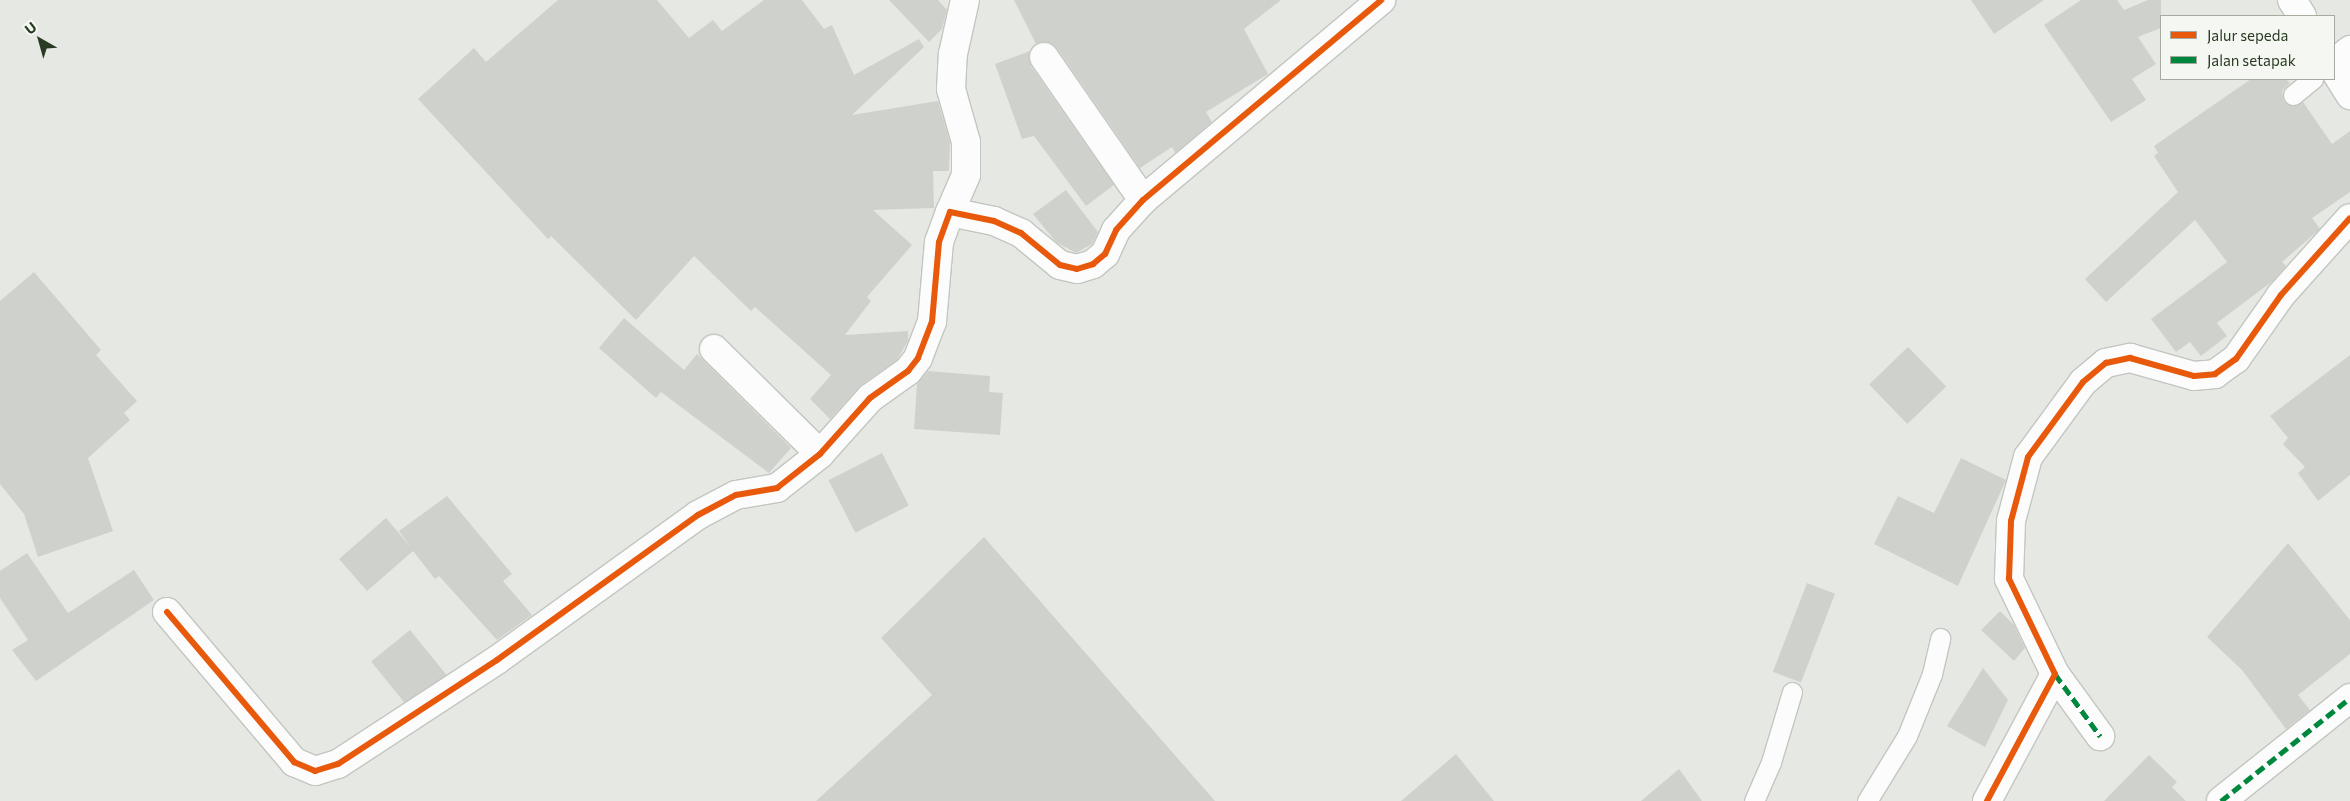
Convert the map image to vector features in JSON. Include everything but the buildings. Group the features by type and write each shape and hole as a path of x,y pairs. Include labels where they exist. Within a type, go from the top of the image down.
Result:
{"street":[{"path":"167,612 294,762 315,772 338,764 400,725 698,515 736,495 777,488 820,454 870,398 908,371 918,358 932,322 939,242 966,175 966,142 951,89 953,54 965,0"},
{"path":"950,212 994,221 1021,233 1060,265 1077,269 1093,264 1105,254 1116,230 1143,200 1382,0"},
{"path":"2292,0 2301,15"},
{"path":"2335,62 2350,50"},
{"path":"1044,57 1143,200"},
{"path":"2335,71 2350,95"},
{"path":"2100,736 2054,674 2009,579 2011,522 2028,457 2084,382 2106,363 2130,358 2194,376 2215,374 2236,359 2281,295 2350,218"},
{"path":"714,348 820,454"},
{"path":"1988,801 2054,674"},
{"path":"2221,801 2350,698"}],"lane":[{"path":"2293,95 2312,80"},
{"path":"1867,801 1907,736 1932,674 1940,638"},
{"path":"1754,801 1771,762 1792,692"}],"marked path":[{"path":"2055,674 2100,736"},
{"path":"2221,801 2350,698"}],"cycle path":[{"path":"167,612 294,762 315,771 338,764 497,660 698,515 736,495 777,488 820,454 870,398 908,371 918,358 932,322 939,242 950,212 994,221 1021,233 1060,265 1077,269 1093,264 1105,254 1116,230 1143,200 1381,0"},
{"path":"1987,801 2055,674 2009,579 2011,521 2028,457 2083,382 2106,363 2130,358 2194,376 2215,374 2236,359 2281,295 2350,218"}]}
